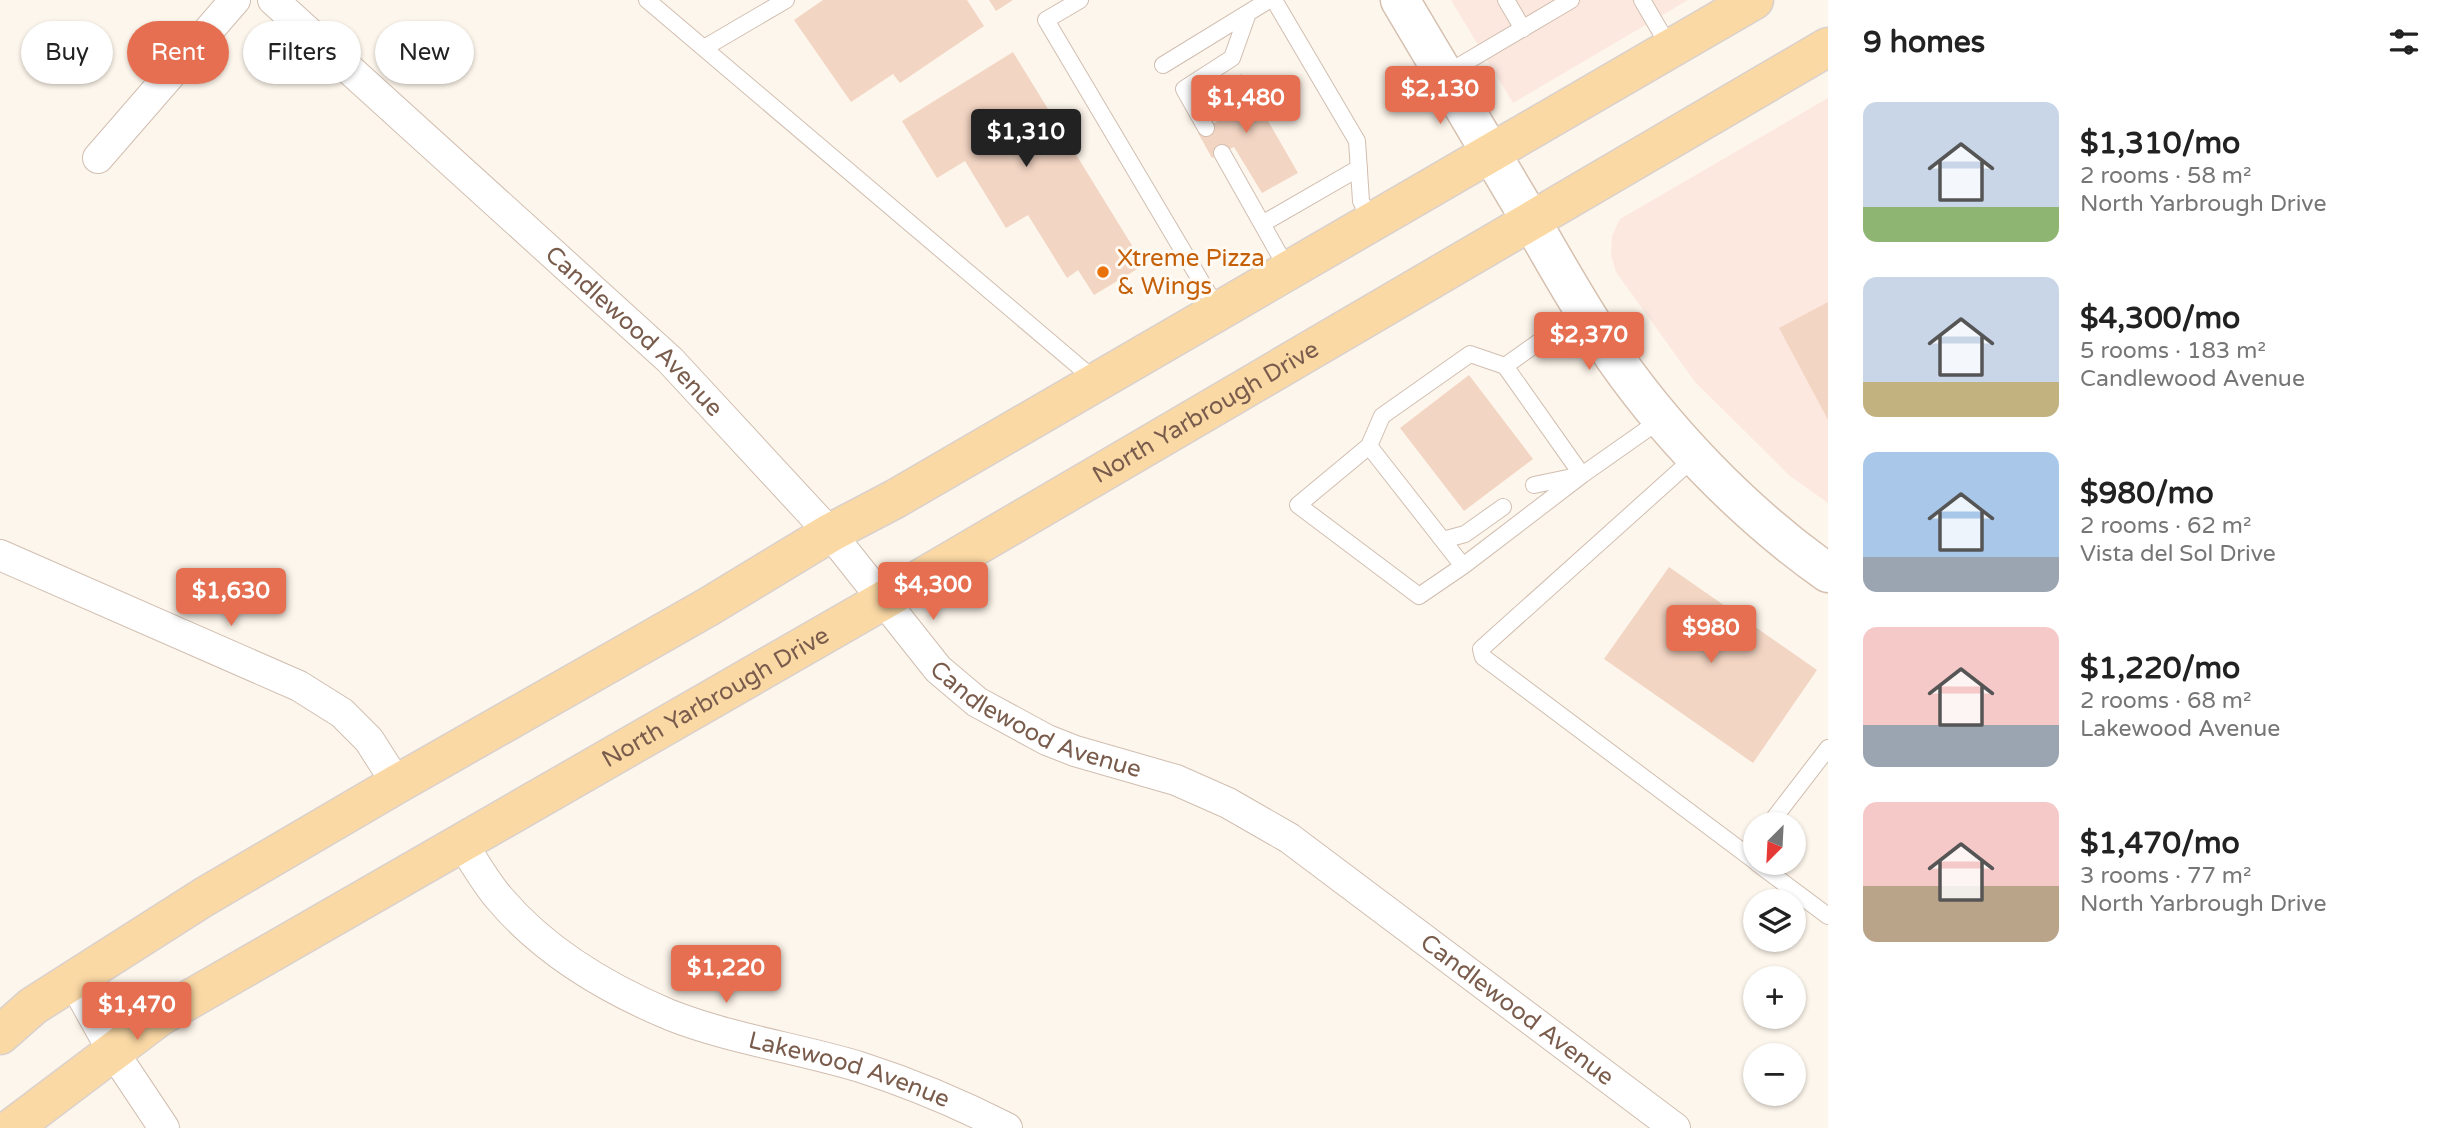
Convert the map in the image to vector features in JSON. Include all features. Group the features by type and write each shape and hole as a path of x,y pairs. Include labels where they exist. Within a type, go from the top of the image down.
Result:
{"main road":[{"path":"1400,0 1604,342 1696,456 1750,509 1828,573"},
{"path":"0,1035 33,1006 73,979 204,897 397,783 708,607 830,533 895,499 1754,0"},
{"name":"North Yarbrough Drive","path":"12,1128 159,1017 884,600 1828,47"}],"street":[{"path":"98,158 234,0"},
{"name":"Candlewood Avenue","path":"273,0 670,360 830,533 937,669 977,702 1047,740 1075,751 1176,780 1228,803 1289,838 1675,1128"},
{"path":"0,555 299,686 342,713 369,740 397,783"},
{"name":"Lakewood Avenue","path":"461,842 499,898 531,930 565,958 617,989 671,1015 871,1071 926,1091 1007,1128"},
{"path":"73,979 112,1050 164,1128"}],"lane":[{"path":"647,0 1096,382"},
{"path":"705,48 786,0"},
{"path":"1080,0 1046,20 1218,310"},
{"path":"1164,65 1271,0 1357,141 1361,201 1372,222"},
{"path":"1506,0 1523,29"},
{"path":"1444,75 1571,0"},
{"path":"1643,0 1671,48"},
{"path":"1206,128 1184,89 1232,58 1248,13"},
{"path":"1222,153 1288,270"},
{"path":"1262,224 1359,169"},
{"path":"1505,366 1584,310"},
{"path":"1582,475 1505,366 1470,354 1382,416 1369,446 1298,505 1419,596 1663,418"},
{"path":"1369,446 1463,566"},
{"path":"1696,456 1482,649 1483,657 1743,852"},
{"path":"1534,485 1582,475"},
{"path":"1443,540 1465,534 1503,507"},
{"path":"1779,812 1828,748"},
{"path":"1773,875 1828,916"}],"shaded area":[{"path":"1451,0 1688,0 1513,103"},
{"path":"1828,98 1828,503 1790,476 1695,382 1616,272 1611,255 1612,236 1620,219"}],"building":[{"path":"823,0 967,0 984,26 900,83 893,74 851,102 794,20"},
{"path":"989,0 1013,0 996,11"},
{"path":"1013,52 1144,265 1094,295 1078,270 1067,278 1028,215 1006,228 965,161 937,178 902,121"},
{"path":"1241,74 1298,173 1262,193 1234,147 1212,158 1198,133 1218,121 1204,97"},
{"path":"1828,302 1828,420 1779,328"},
{"path":"1469,375 1533,459 1464,511 1400,428"},
{"path":"1669,567 1817,670 1753,763 1604,659"}],"place":[{"name":"Xtreme Pizza & Wings","path":"1103,272"}]}
